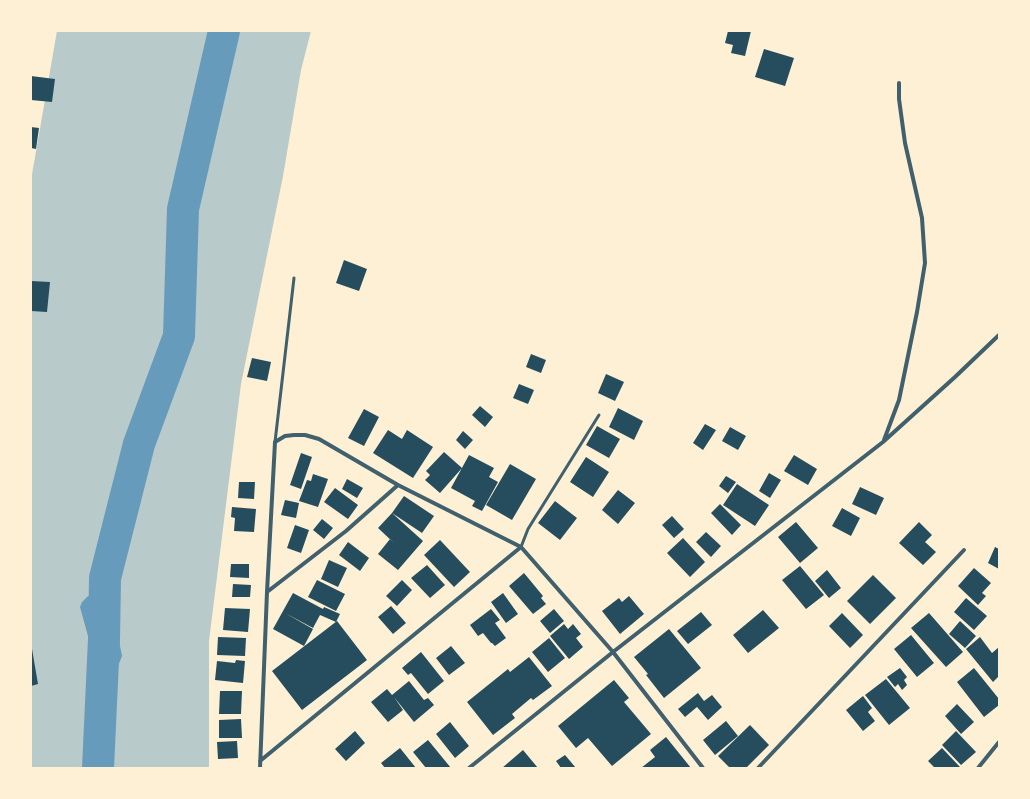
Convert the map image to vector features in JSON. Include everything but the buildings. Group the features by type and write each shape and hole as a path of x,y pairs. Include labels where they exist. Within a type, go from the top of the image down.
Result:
{"street":[{"path":"883,442 899,400 925,263 922,218 903,130 898,99 899,83"},
{"path":"472,767 613,652 883,442 955,377 999,334"},
{"path":"260,768 275,442 284,436 294,434 319,439 398,485 521,547 613,652 703,768"},
{"path":"267,592 346,532 398,485"},
{"path":"260,761 521,547"},
{"path":"758,768 964,550"},
{"path":"978,768 999,742"}],"lane":[{"path":"275,442 294,278"},
{"path":"521,547 528,529 599,415"}],"shaded area":[{"path":"57,31 311,31 301,70 283,176 241,384 209,641 209,768 31,768 31,180"}],"water":[{"path":"107,591 114,593 117,598 115,621 122,656 109,687 109,704 103,710 97,711 93,706 94,699 100,687 100,674 88,645 88,636 80,607 82,602 87,597 96,592"}],"waterway":[{"path":"98,768 104,639 105,578 139,444 179,336 183,209 224,31"}]}
